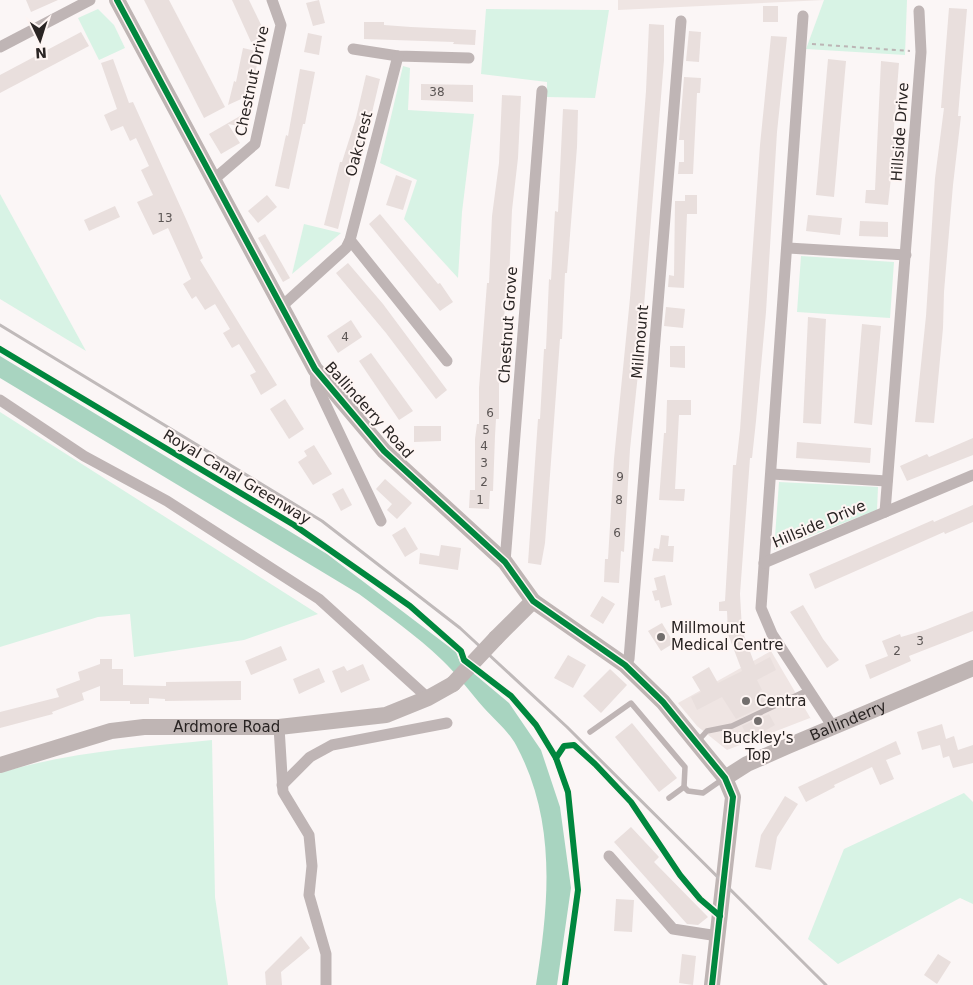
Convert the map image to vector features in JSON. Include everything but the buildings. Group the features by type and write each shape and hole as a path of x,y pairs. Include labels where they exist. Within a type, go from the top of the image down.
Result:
{"street":[{"path":"0,48 70,5 90,0"},
{"name":"Ballinderry Road","path":"117,0 212,181 315,369 384,452 505,562 533,601 626,665 662,702 725,778"},
{"name":"Chestnut Drive","path":"212,181 255,144 280,25 272,0"},
{"name":"Hillside Drive","path":"885,512 921,52 919,11"},
{"name":"Hillside Drive","path":"803,16 761,608 772,634 833,727"},
{"name":"Millmount","path":"626,665 630,649 681,21"},
{"path":"353,49 398,56 469,58"},
{"name":"Oakcrest","path":"281,307 346,248 350,240 398,56"},
{"name":"Chestnut Grove","path":"505,562 542,91"},
{"path":"350,240 447,361"},
{"path":"788,248 906,255"},
{"path":"315,369 316,384 381,521"},
{"path":"0,400 84,456 167,501 319,599 428,698"},
{"name":"Hillside Drive","path":"772,474 887,481"},
{"name":"Hillside Drive","path":"764,563 973,475"},
{"name":"Ardmore Road","path":"0,765 111,731 144,727 278,727 386,715 428,698 453,684 533,601"},
{"name":"Ballinderry","path":"725,778 747,764 973,668"},
{"path":"282,785 310,757 332,745 447,723"},
{"path":"278,727 282,792 309,835 312,866 309,895 326,954 326,985"},
{"path":"712,985 732,798 725,778"},
{"path":"609,856 673,929 718,936"}],"lane":[{"path":"696,743 707,731 732,726 808,690"},
{"path":"590,732 631,704 685,768 684,787"},
{"path":"684,787 688,791 703,793 725,778"},
{"path":"669,798 684,787"}],"path":[{"path":"800,44 921,52"}],"shaded area":[{"path":"618,0 824,0 618,10"},
{"path":"824,0 907,0 905,55 806,49"},
{"path":"98,9 114,25 125,48 99,60 78,18"},
{"path":"486,9 609,10 595,98 547,97 547,82 481,74"},
{"path":"403,66 410,68 408,110 474,114 462,212 458,278 404,219 417,180 380,163"},
{"path":"0,194 86,351 0,299"},
{"path":"304,224 341,233 292,274"},
{"path":"801,256 894,262 890,318 797,312"},
{"path":"0,356 327,554 456,652 460,662 509,703 541,750 560,807 571,888 557,985 536,985 544,924 546,863 544,833 538,803 529,774 516,745 509,735 453,671 422,642 359,594 0,378"},
{"path":"0,412 318,614 244,640 134,657 130,614 98,617 0,647"},
{"path":"779,482 878,487 877,510 774,550"},
{"path":"771,651 811,719 727,750 697,726 678,703"},
{"path":"212,740 215,897 228,985 0,985 0,773 79,755"},
{"path":"964,793 973,802 973,904 960,898 838,964 808,939 844,849"}],"railway":[{"path":"0,325 322,521 460,628 567,727 826,985"}],"cycle path":[{"path":"117,0 315,369 384,451 505,562 533,601 625,665 663,702 725,778 733,797 712,985"},
{"name":"Royal Canal Greenway","path":"0,349 294,525 410,606 461,651 464,660 511,696 536,725 556,758 568,792 578,890 565,985"},
{"path":"556,758 564,746 574,745 595,764 631,802 680,875 700,899 720,916"}],"place":[{"name":"Millmount Medical Centre","path":"661,637"},
{"name":"Centra","path":"746,701"},
{"name":"Buckley's Top","path":"758,721"}]}
